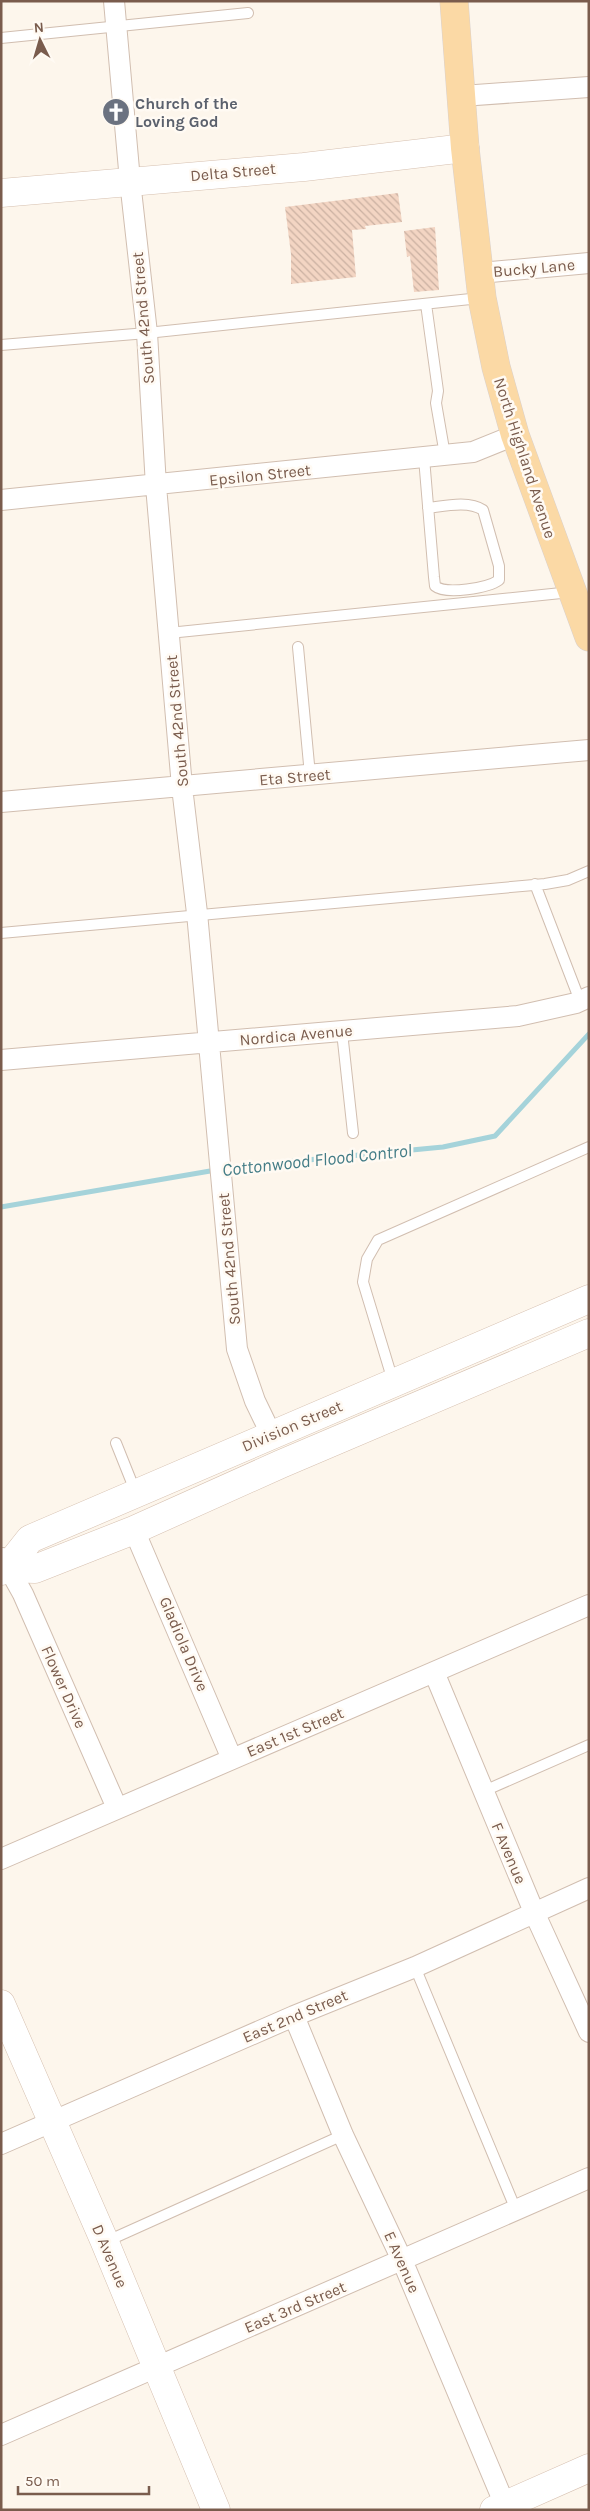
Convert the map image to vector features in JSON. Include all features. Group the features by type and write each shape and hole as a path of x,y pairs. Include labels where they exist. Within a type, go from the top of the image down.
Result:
{"main road":[{"name":"North Highland Avenue","path":"454,1 465,148 481,286 496,367 515,435 589,637"},
{"name":"Delta Street","path":"1,193 304,166 465,148"},
{"name":"Division Street","path":"3,1564 30,1539 589,1299"},
{"name":"Division Street","path":"3,1564 35,1569 134,1530 281,1464 589,1333"},
{"name":"D Avenue","path":"1,2004 105,2243 216,2510"},
{"path":"502,2508 589,2468"}],"street":[{"name":"South 42nd Street","path":"114,1 130,181 147,333 156,486 182,787 197,913 237,1348 256,1401 271,1434"},
{"path":"462,96 589,86"},
{"name":"Bucky Lane","path":"481,286 589,263"},
{"name":"Epsilon Street","path":"1,500 156,486 473,452 515,435"},
{"name":"Eta Street","path":"1,802 589,750"},
{"name":"Nordica Avenue","path":"1,1060 518,1016 584,999"},
{"name":"Gladiola Drive","path":"134,1530 232,1759"},
{"name":"Flower Drive","path":"3,1564 23,1594 117,1808"},
{"name":"East 1st Street","path":"1,1859 589,1605"},
{"name":"F Avenue","path":"434,1672 534,1912 589,2032"},
{"name":"East 2nd Street","path":"1,2144 294,2016 415,1967 589,1888"},
{"name":"E Avenue","path":"294,2016 343,2135 402,2260 502,2508"},
{"name":"East 3rd Street","path":"1,2435 589,2178"}],"lane":[{"path":"1,38 248,14"},
{"path":"1,345 147,333 426,304 481,286"},
{"path":"426,304 438,391 436,403 445,455"},
{"path":"424,458 428,508 435,586 439,590 455,590 490,586 499,580 499,566 483,510 477,506 470,505 428,508"},
{"path":"169,633 571,592"},
{"path":"298,647 310,775"},
{"path":"1,933 197,913 535,884 568,880 589,870"},
{"path":"535,884 584,999"},
{"path":"342,1032 353,1133"},
{"path":"394,1384 363,1282 367,1259 378,1240 589,1147"},
{"path":"116,1443 137,1494"},
{"path":"484,1791 589,1745"},
{"path":"415,1967 516,2210"},
{"path":"105,2243 343,2135"}],"building":[{"path":"398,193 402,222 365,226 366,229 352,230 356,277 291,284 291,254 285,207"},
{"path":"435,227 439,290 414,292 410,256 407,257 404,231"}],"waterway":[{"name":"Cottonwood Flood Control","path":"224,1168 443,1147 495,1136 589,1034"},
{"name":"Cottonwood Flood Control","path":"1,1207 216,1170"}],"place":[{"name":"Church of the Loving God","path":"116,112"}]}
